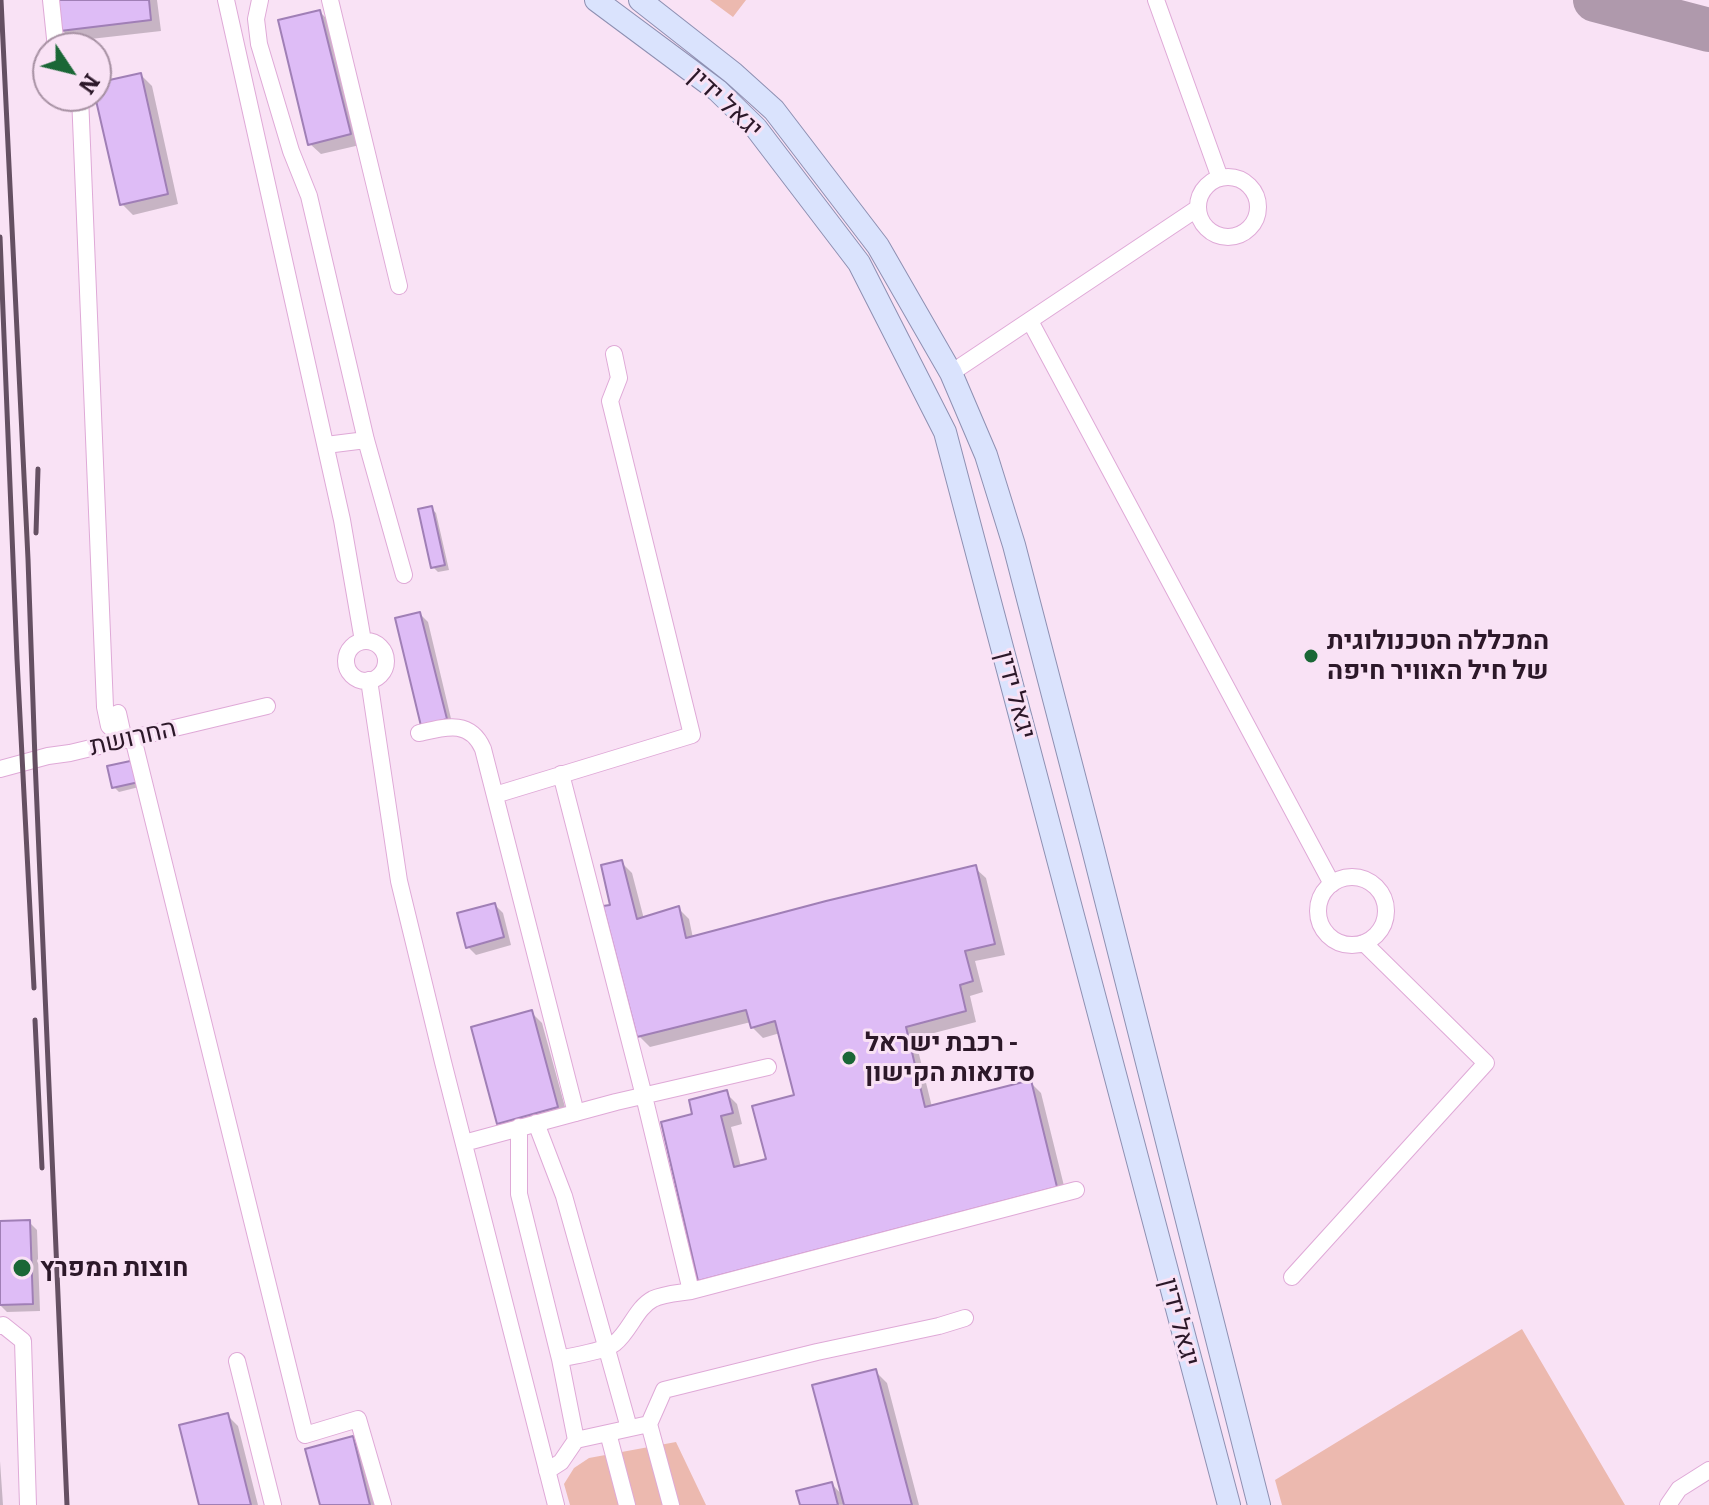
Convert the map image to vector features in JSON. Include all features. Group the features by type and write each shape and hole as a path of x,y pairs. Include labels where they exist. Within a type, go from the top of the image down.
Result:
{"main road":[{"name":"יגאל ידין","path":"596,0 717,90 756,128 859,263 945,432 1229,1505"},
{"name":"יגאל ידין","path":"640,0 733,73 774,110 878,246 951,373 986,455 1014,545 1259,1505"}],"street":[{"path":"51,0 54,32"},
{"path":"226,0 345,532 363,641"},
{"path":"260,0 256,19 259,44 291,151 309,196 366,440 404,575"},
{"path":"330,0 399,286"},
{"path":"1156,0 1220,178"},
{"path":"81,112 105,707 109,726 129,739"},
{"path":"1230,177 1249,184 1259,202 1256,221 1250,229 1231,238 1212,233 1200,218 1198,208 1199,198 1211,182 1230,177"},
{"path":"951,373 1198,208"},
{"path":"1030,321 1332,884"},
{"path":"495,795 692,735 610,401 619,378 614,354"},
{"path":"326,445 366,440"},
{"path":"363,641 378,644 386,657 383,672 369,680 354,677 346,664 349,649 363,641"},
{"path":"369,680 399,881 556,1505"},
{"name":"החרושת","path":"0,769 267,706"},
{"path":"118,713 129,739 305,1435 358,1419 383,1505"},
{"path":"419,733 449,726 460,728 476,736 483,749 576,1113"},
{"path":"561,774 691,1291"},
{"path":"1353,878 1365,880 1374,886 1385,906 1385,917 1374,937 1364,943 1343,944 1325,932 1318,912 1324,892 1332,884 1353,878"},
{"path":"1292,1277 1486,1063 1364,943"},
{"path":"464,1143 768,1067"},
{"path":"536,1123 564,1196 629,1428"},
{"path":"519,1127 519,1194 560,1359 576,1440"},
{"path":"560,1359 616,1342 642,1307 654,1299 1076,1190"},
{"path":"671,1505 649,1424 664,1390 965,1318"},
{"path":"0,1326 3,1325 23,1341 28,1505"},
{"path":"237,1361 273,1505"},
{"path":"547,1471 561,1462 576,1440 649,1424"},
{"path":"608,1433 627,1505"},
{"path":"1668,1505 1679,1489 1709,1470"}],"shaded area":[{"path":"710,0 746,0 733,17"},
{"path":"1522,1329 1625,1505 1282,1505 1275,1480"},
{"path":"676,1442 706,1505 570,1505 564,1484 574,1468 589,1458"}],"building":[{"path":"56,0 149,0 151,20 60,31"},
{"path":"320,10 351,134 308,145 278,20"},
{"path":"141,73 168,194 120,205 99,112 112,112 112,79"},
{"path":"432,506 445,565 431,568 418,509"},
{"path":"420,612 447,719 421,726 395,618"},
{"path":"135,760 139,782 112,788 107,766"},
{"name":"רכבת ישראל - סדנאות הקישון","path":"622,860 637,919 679,906 686,938 976,865 995,944 965,951 973,981 960,985 966,1011 906,1027 925,1107 1031,1080 1057,1187 698,1281 661,1122 692,1114 689,1100 727,1090 733,1113 721,1116 734,1167 766,1159 752,1106 794,1095 775,1021 751,1028 746,1010 637,1037 603,906 610,905 601,865"},
{"path":"495,903 504,937 466,948 457,913"},
{"path":"532,1010 558,1107 497,1124 471,1027"},
{"path":"30,1220 33,1304 0,1305 0,1221"},
{"path":"876,1369 912,1505 844,1505 812,1385"},
{"path":"228,1413 251,1505 199,1505 179,1425"},
{"path":"353,1436 370,1505 320,1505 305,1449"},
{"path":"832,1482 838,1505 800,1505 796,1491"}],"taxiway":[{"path":"1595,0 1709,30"}],"railway":[{"path":"1,0 28,559 67,1505"},
{"path":"0,237 34,988"},
{"path":"36,533 38,469"},
{"path":"35,1020 42,1168"}],"place":[{"name":"המכללה הטכנולוגית של חיל האוויר חיפה","path":"1311,656"},
{"name":"רכבת ישראל - סדנאות הקישון","path":"849,1058"},
{"name":"חוצות המפרץ","path":"22,1268"}]}
